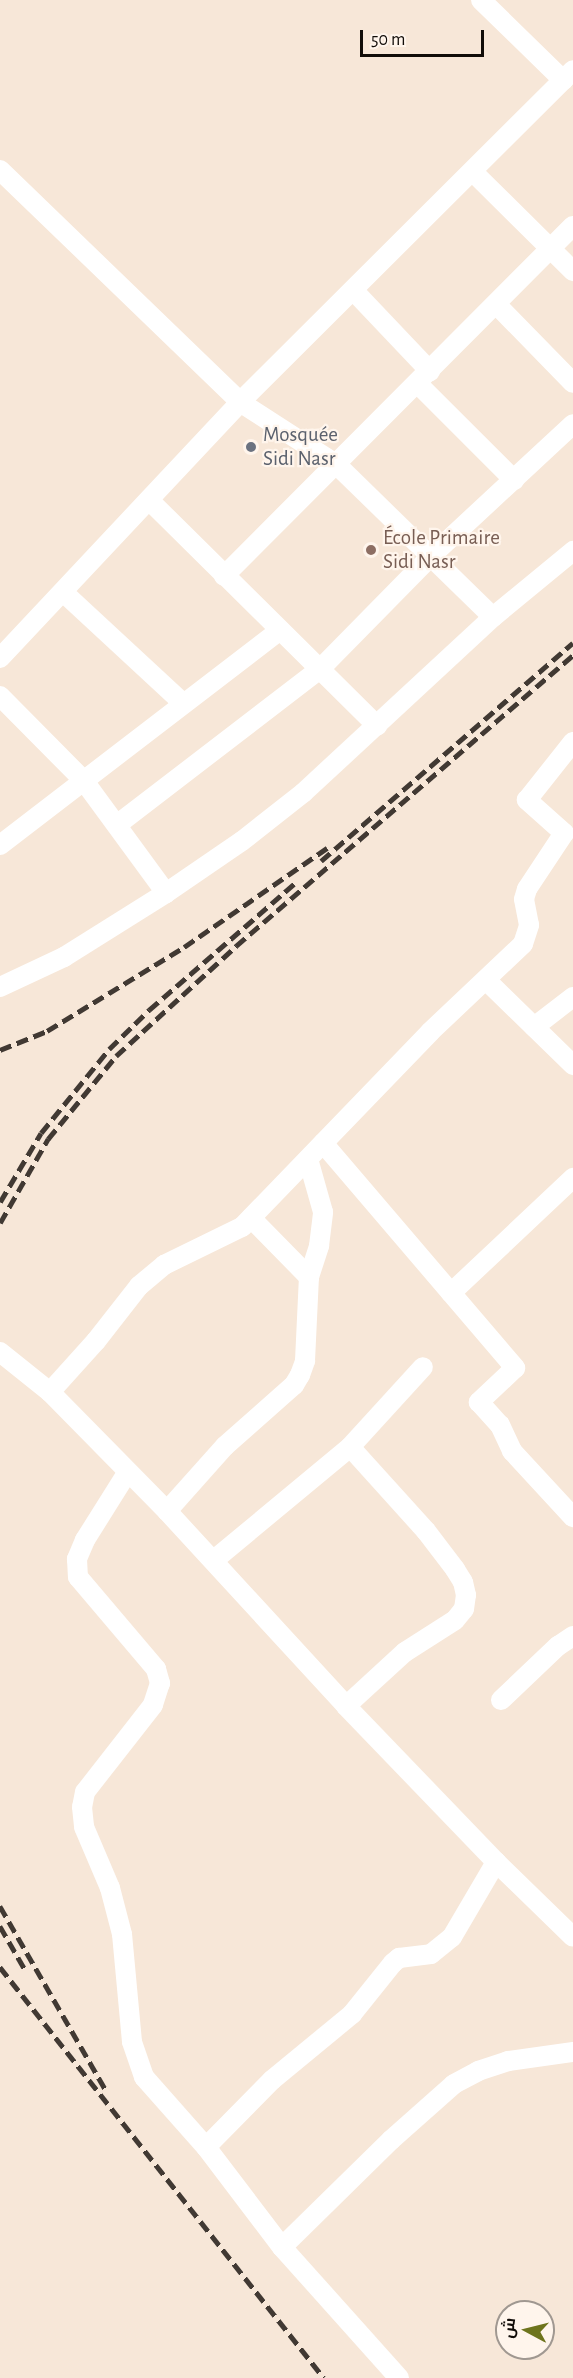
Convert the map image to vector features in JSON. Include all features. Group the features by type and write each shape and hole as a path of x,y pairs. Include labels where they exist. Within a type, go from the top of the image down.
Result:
{"street":[{"path":"0,658 240,402 568,75 481,0"},
{"path":"0,170 240,402 336,464 493,617"},
{"path":"473,172 573,271"},
{"path":"224,576 424,378 573,226"},
{"path":"353,290 424,378 514,480"},
{"path":"496,304 573,383"},
{"path":"118,824 321,668 430,557 573,424"},
{"path":"149,500 377,726"},
{"path":"0,987 64,957 166,893 242,841 294,800 493,617 573,551"},
{"path":"63,592 183,703"},
{"path":"0,845 280,630"},
{"path":"0,696 84,781 118,824 166,893"},
{"path":"50,1392 96,1341 139,1286 164,1264 242,1227 430,1032 486,980 527,937 529,925 524,899 527,888 569,837 527,800 573,742"},
{"path":"486,980 573,1065"},
{"path":"534,1027 573,997"},
{"path":"323,1143 515,1368 479,1402 500,1425 512,1451 573,1517"},
{"path":"167,1511 225,1446 294,1385 300,1375 305,1361 309,1277 319,1246 322,1212 308,1159"},
{"path":"452,1293 573,1178"},
{"path":"251,1218 309,1277"},
{"path":"0,1352 50,1392 127,1473 167,1511 346,1706 496,1862 573,1937"},
{"path":"214,1560 350,1447 423,1367"},
{"path":"346,1706 405,1652 455,1620 464,1609 466,1595 463,1582 455,1569 426,1531 350,1447"},
{"path":"127,1473 85,1540 77,1559 78,1577 156,1669 160,1683 153,1705 85,1792 82,1807 84,1827 110,1888 122,1934 132,2042 144,2077 206,2147 282,2247 399,2378"},
{"path":"501,1700 558,1646 573,1636"},
{"path":"206,2147 285,2069 352,2014 393,1963 399,1958 431,1954 452,1937 496,1862"},
{"path":"282,2247 391,2140 454,2084 478,2071 508,2061 573,2052"}],"railway":[{"path":"321,861 573,643"},
{"path":"0,1223 48,1139 116,1056 236,946 573,655"},
{"path":"0,1050 47,1031 184,947 327,848"},
{"path":"0,1202 41,1133 109,1049 149,1010 294,884"},
{"path":"0,1906 107,2092"},
{"path":"0,1926 26,1971"},
{"path":"0,1967 324,2378"}],"place":[{"name":"Mosquée Sidi Nasr","path":"251,447"},
{"name":"École Primaire Sidi Nasr","path":"371,550"}]}
